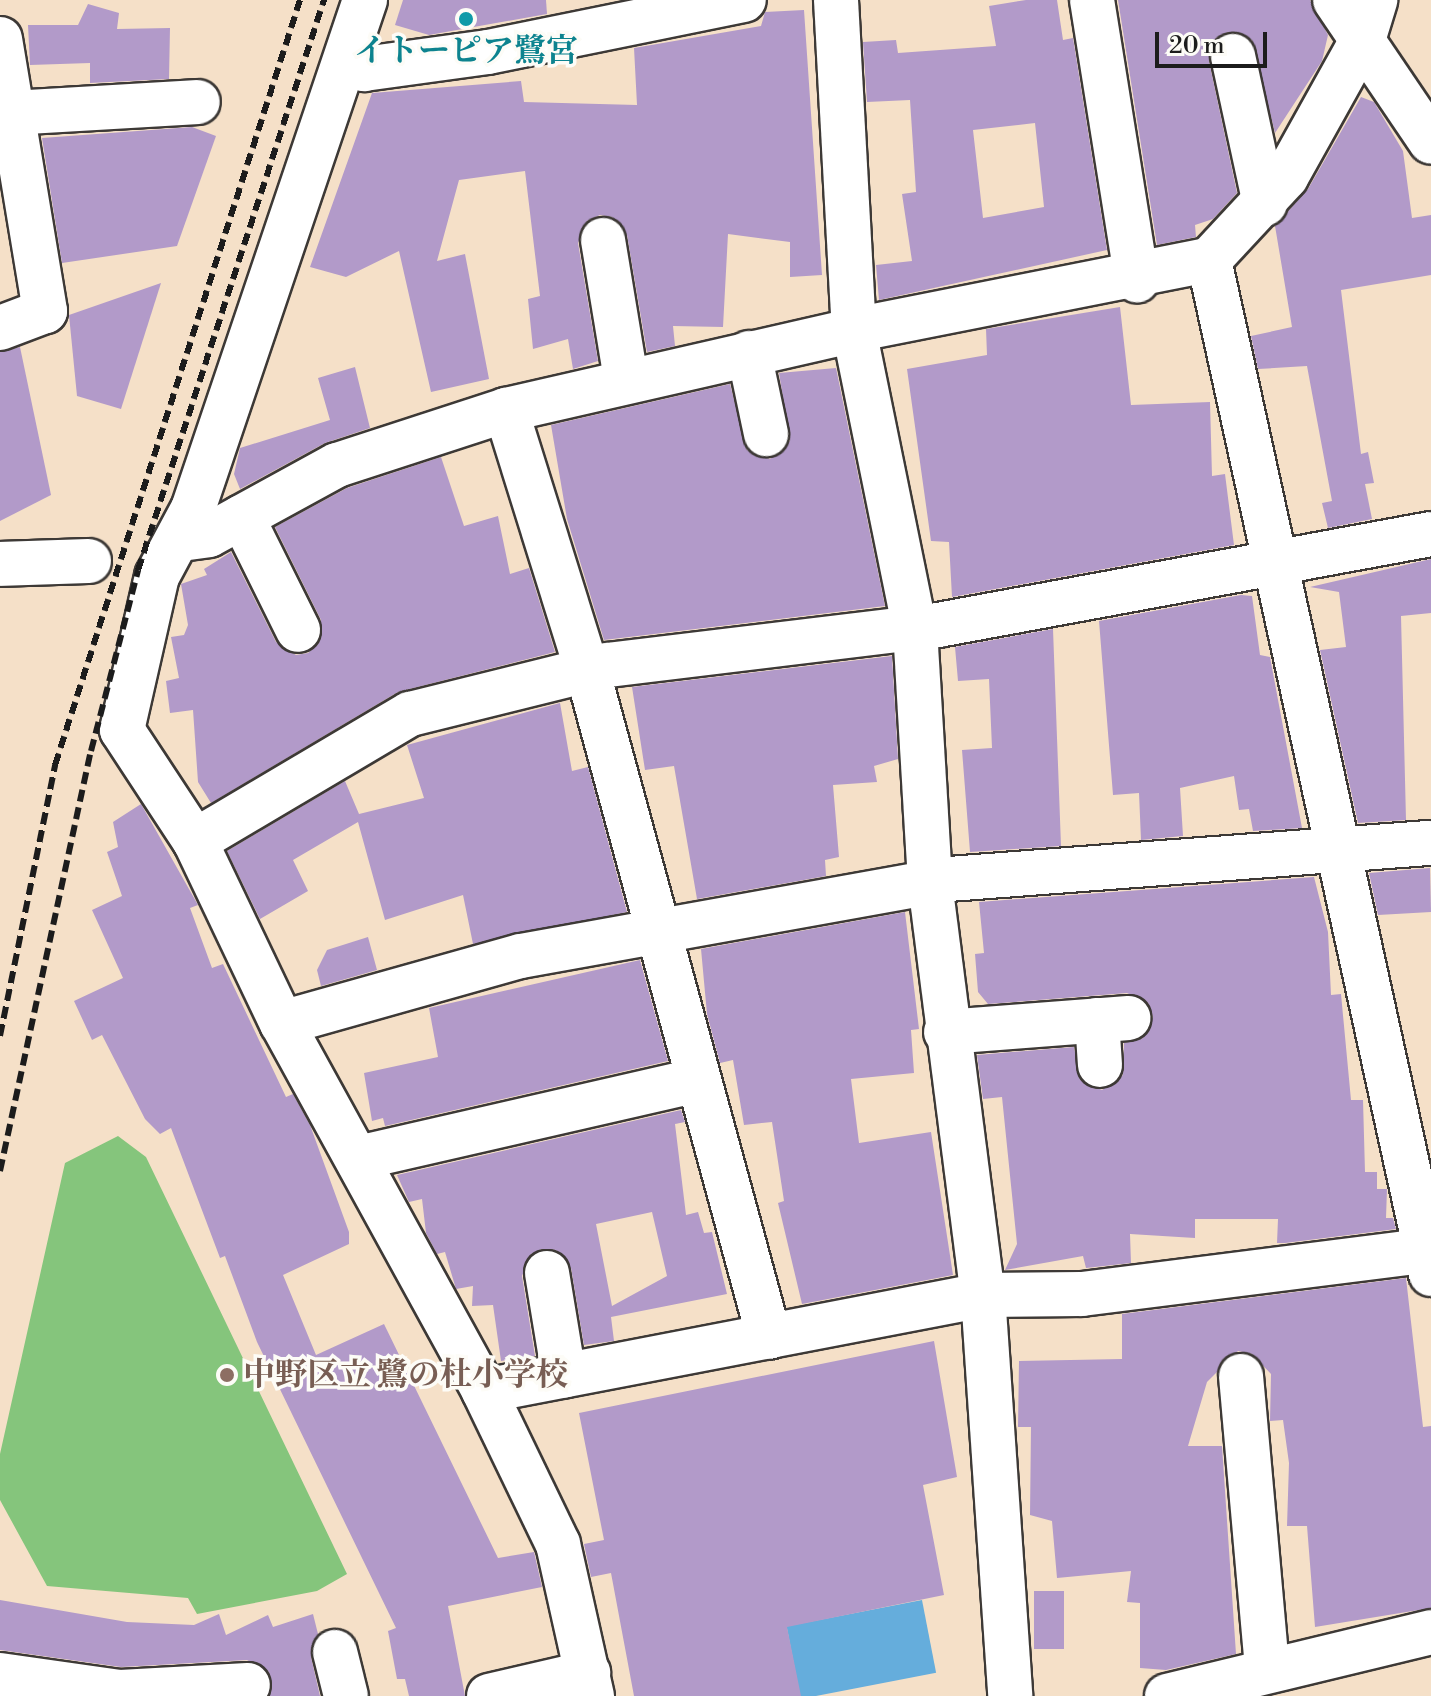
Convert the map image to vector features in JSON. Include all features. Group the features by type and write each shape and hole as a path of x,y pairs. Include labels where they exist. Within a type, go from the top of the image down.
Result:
{"street":[{"path":"365,0 181,539 157,576 122,730 195,841 282,1023 484,1391 558,1544 590,1684 489,1696"},
{"path":"345,64 364,69 488,52 681,7 744,0"},
{"path":"836,0 854,330 915,629 930,883 946,1032 983,1295 1010,1696"},
{"path":"1092,0 1137,280"},
{"path":"1335,0 1370,19 1431,142"},
{"path":"181,539 209,535 337,465 506,410 626,379 854,330 1137,280 1209,260 1265,204 1370,19"},
{"path":"0,39 45,311 0,328"},
{"path":"1233,56 1265,204"},
{"path":"12,113 198,102"},
{"path":"603,240 626,379"},
{"path":"484,1391 983,1295 1082,1294 1430,1258 1271,565 1209,260"},
{"path":"749,353 766,434"},
{"path":"506,410 588,673 769,1337"},
{"path":"242,517 298,630"},
{"path":"195,841 410,714 588,673 608,665 915,629 1431,534"},
{"path":"0,564 89,561"},
{"path":"282,1023 521,956 659,935 930,883 1431,843"},
{"path":"946,1032 1113,1019 1100,1065"},
{"path":"358,1158 698,1080"},
{"path":"547,1273 564,1376"},
{"path":"1241,1376 1259,1680"},
{"path":"1167,1696 1259,1680 1431,1632"},
{"path":"335,1652 346,1696"},
{"path":"0,1675 120,1694 248,1685"}],"green space":[{"path":"118,1136 146,1157 347,1574 317,1591 197,1614 188,1598 47,1586 0,1500 0,1454 65,1163"}],"water":[{"path":"922,1600 936,1673 816,1696 800,1696 787,1626"}],"building":[{"name":"イトーピア鷺宮","path":"403,0 546,0 547,14 429,35 395,25"},
{"path":"1026,0 1057,0 1063,40 1073,38 1107,250 879,300 876,265 912,261 902,194 916,192 910,100 867,102 863,42 896,40 898,53 996,46 989,6","holes":["1035,123 1044,207 983,218 973,130"]},
{"path":"1118,0 1310,0 1328,35 1322,61 1275,133 1252,40 1228,32 1216,38 1209,61 1237,193 1213,219 1195,225 1196,237 1157,245"},
{"path":"88,4 119,13 117,29 170,28 169,79 90,83 90,63 30,65 28,25 78,25"},
{"path":"804,10 822,275 790,277 790,242 728,234 723,327 673,326 675,346 647,352 627,235 612,217 600,215 587,221 578,243 598,361 573,369 568,339 533,349 528,299 540,296 525,171 459,180 437,261 465,254 489,379 431,392 399,251 346,277 310,267 372,93 521,81 524,102 637,105 634,48 761,26 765,12"},
{"path":"1361,97 1374,102 1403,151 1412,218 1431,215 1431,275 1341,290 1361,454 1368,452 1374,483 1365,484 1372,519 1328,528 1322,503 1332,501 1307,366 1258,369 1251,336 1292,327 1275,226 1308,189"},
{"path":"192,127 216,136 177,246 62,263 42,138"},
{"path":"161,283 121,409 77,396 69,315"},
{"path":"1120,307 1131,405 1210,402 1212,476 1225,474 1234,545 952,597 949,542 931,541 907,369 987,355 986,329"},
{"path":"20,347 51,495 0,521 0,352"},
{"path":"355,367 370,428 325,443 240,489 234,474 240,448 330,420 318,378"},
{"path":"836,368 885,606 604,640 567,519 551,425 730,384 747,450 770,459 790,441 779,373"},
{"path":"441,457 464,526 498,516 510,574 529,568 555,652 398,692 211,803 198,782 193,710 170,713 166,681 179,678 171,637 184,635 188,625 181,584 207,575 204,569 231,552 276,642 296,655 308,653 319,643 321,620 275,527 347,488"},
{"path":"1431,559 1431,613 1401,616 1406,820 1358,823 1320,650 1346,647 1339,592 1310,587"},
{"path":"1241,595 1252,596 1260,655 1270,657 1302,828 1253,831 1249,809 1239,810 1234,776 1180,788 1183,836 1141,840 1139,793 1113,795 1099,621"},
{"path":"1053,629 1061,846 970,852 962,750 992,748 989,679 958,681 955,647"},
{"path":"892,656 898,759 874,766 877,782 833,785 839,857 825,860 826,876 697,899 674,766 645,770 632,687"},
{"path":"560,703 572,771 588,767 627,912 473,944 463,895 385,920 358,822 293,860 308,891 260,919 227,851 345,781 359,814 424,798 407,745"},
{"path":"141,804 198,905 190,908 212,968 223,964 286,1097 293,1094 310,1125 349,1232 349,1244 283,1275 316,1355 384,1324 498,1558 534,1552 542,1587 448,1606 465,1696 409,1696 405,1679 397,1679 388,1631 396,1628 257,1342 225,1256 220,1258 171,1128 160,1134 145,1119 102,1035 92,1040 74,1001 123,978 92,910 122,896 107,852 118,847 113,822"},
{"path":"1430,868 1431,912 1378,915 1369,873"},
{"path":"1314,877 1328,932 1331,995 1341,994 1351,1100 1363,1100 1365,1172 1377,1172 1377,1189 1387,1189 1386,1218 1393,1218 1396,1229 1277,1243 1278,1219 1195,1219 1195,1238 1130,1234 1131,1263 1086,1268 1083,1256 1005,1270 1017,1244 1002,1097 983,1099 977,1055 1074,1047 1080,1080 1102,1090 1123,1075 1124,1043 1143,1038 1153,1017 1148,1003 1127,993 988,1004 978,992 975,954 984,953 979,902"},
{"path":"905,912 919,1029 911,1030 914,1073 851,1079 859,1143 931,1132 953,1275 802,1304 778,1203 784,1201 772,1122 744,1125 733,1060 720,1063 707,1014 701,949"},
{"path":"368,937 377,970 321,986 317,970 327,950"},
{"path":"640,960 668,1061 385,1126 383,1118 372,1121 364,1073 438,1057 429,1008"},
{"path":"681,1110 685,1122 675,1124 686,1215 698,1212 704,1233 712,1232 727,1294 611,1317 614,1341 584,1345 571,1268 556,1250 542,1249 531,1254 522,1276 535,1356 501,1361 493,1305 472,1306 473,1286 456,1289 445,1252 437,1254 426,1233 422,1199 409,1202 397,1175","holes":["652,1212 667,1276 612,1306 596,1224"]},
{"path":"1406,1278 1423,1427 1431,1426 1431,1608 1315,1627 1307,1526 1287,1526 1289,1463 1283,1420 1270,1421 1271,1374 1252,1354 1238,1351 1207,1382 1188,1446 1222,1446 1236,1654 1166,1670 1140,1668 1140,1603 1127,1602 1131,1571 1057,1578 1052,1521 1030,1515 1031,1427 1018,1427 1019,1361 1122,1359 1122,1314"},
{"path":"934,1341 957,1477 923,1485 944,1595 787,1627 801,1696 634,1696 611,1573 591,1577 584,1544 604,1540 579,1413"},
{"path":"1034,1591 1064,1591 1064,1649 1034,1649"},
{"path":"0,1600 127,1622 194,1625 219,1614 226,1635 268,1615 273,1627 313,1614 318,1634 311,1657 320,1696 270,1696 269,1672 247,1660 121,1667 0,1650"}],"railway":[{"path":"0,1036 55,765 300,0"},
{"path":"0,1171 91,751 138,570 324,0"}],"place":[{"name":"イトーピア鷺宮","path":"466,19"},
{"name":"中野区立 鷺の杜小学校","path":"227,1375"}]}
